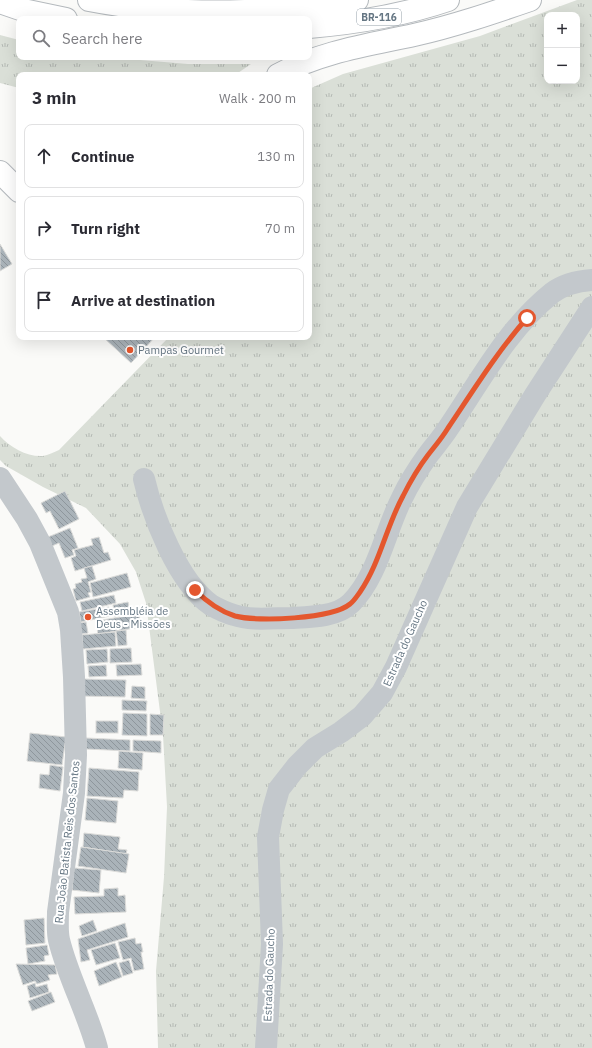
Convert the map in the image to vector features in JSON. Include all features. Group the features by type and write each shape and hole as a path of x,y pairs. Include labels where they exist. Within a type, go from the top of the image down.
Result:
{"highway":[{"name":"BR-116","path":"89,0 142,8 228,13 308,7 357,0"},
{"name":"BR-116","path":"312,27 362,21 420,10 448,0"},
{"path":"312,60 328,54 460,24 530,0"},
{"path":"0,2 23,10 52,16"},
{"path":"284,72 312,60"},
{"path":"0,172 16,188"}],"street":[{"path":"144,479 149,500 172,555 195,590 212,605 235,616 262,618 305,617 326,614 342,609 351,604 364,585 377,560 386,534 412,479 444,435 510,336 554,292 566,285 578,281 592,280"},
{"name":"Estrada do Gaucho","path":"266,1048 272,944 268,837 279,789 315,748 341,732 362,716 382,693 396,667 467,507 535,395 592,307"},
{"name":"Rua João Batista Reis dos Santos","path":"0,478 40,543 68,612 71,630 74,677 75,762 74,793 58,912 58,926 59,939 73,984 97,1048"}],"green space":[{"path":"577,0 592,0 592,1048 158,1048 156,971 164,877 167,807 163,735 146,603 136,572 120,544 86,508 43,487 6,466 0,460 0,436 14,448 31,455 43,456 59,450 166,340 312,340 312,88 343,74 480,36 544,12 544,84 580,84 580,12 545,12"},
{"path":"0,35 16,39 16,60 140,60 188,64 251,64 239,72 16,72 16,87 0,83"}],"building":[{"path":"0,244 12,264 0,271"},
{"name":"Pampas Gourmet","path":"106,340 152,340 131,363"},
{"path":"65,491 79,519 59,529 50,511 46,513 41,503"},
{"path":"70,528 78,548 72,550 74,555 65,558 59,543 52,546 48,537"},
{"path":"99,537 104,553 108,552 111,560 75,571 71,558 76,556 74,550 93,545 91,539"},
{"path":"92,566 96,579 88,582 91,592 88,593 90,597 76,601 73,589 76,588 75,584 82,582 81,579 87,578 84,568"},
{"path":"127,573 131,587 93,597 90,583"},
{"path":"114,595 116,603 82,611 80,602"},
{"path":"128,602 131,614 115,617 113,605"},
{"path":"109,607 110,616 81,622 79,612"},
{"path":"139,614 141,627 98,634 96,621"},
{"path":"86,622 88,633 81,634 79,623"},
{"path":"126,630 127,645 118,646 116,631"},
{"path":"115,632 116,646 83,649 82,635"},
{"path":"131,648 132,662 110,663 110,649"},
{"path":"107,649 108,662 87,664 86,650"},
{"path":"141,664 142,675 117,676 116,665"},
{"path":"106,665 107,676 89,677 88,666"},
{"path":"83,679 126,680 125,697 83,696"},
{"path":"132,686 145,687 145,699 131,698"},
{"path":"122,700 147,701 146,711 122,710"},
{"path":"123,713 147,714 147,736 122,735"},
{"path":"150,714 164,715 163,735 150,735"},
{"path":"96,721 118,721 118,733 96,733"},
{"path":"30,733 66,737 62,765 27,761"},
{"path":"86,738 130,740 130,751 86,749"},
{"path":"133,740 161,741 161,753 133,751"},
{"path":"119,751 143,753 142,770 118,768"},
{"path":"50,765 63,767 60,791 39,788 40,774 49,775"},
{"path":"89,768 139,772 138,791 124,790 123,798 87,796"},
{"path":"87,798 118,801 116,823 85,820"},
{"path":"84,833 120,837 118,849 127,850 126,854 83,847"},
{"path":"81,847 129,854 126,873 78,866"},
{"path":"74,868 101,870 99,893 72,890"},
{"path":"118,888 118,896 125,895 126,912 75,914 74,897 104,896 104,889"},
{"path":"44,918 45,943 26,945 24,920"},
{"path":"93,920 97,931 82,936 79,926"},
{"path":"125,923 128,937 87,950 90,960 81,962 78,939"},
{"path":"135,938 136,944 141,943 144,969 134,971 131,958 123,960 118,942"},
{"path":"115,943 120,958 96,965 91,950"},
{"path":"47,945 49,955 44,956 45,961 28,964 26,948"},
{"path":"129,960 133,973 123,976 119,963"},
{"path":"116,962 122,977 99,986 94,971"},
{"path":"16,964 55,965 57,974 48,975 50,980 37,984 35,981 23,985"},
{"path":"35,983 36,987 47,984 49,992 30,998 27,986"},
{"path":"51,992 55,1002 32,1011 28,1001"}],"place":[{"name":"Pampas Gourmet","path":"130,350"},
{"name":"Assembléia de Deus - Missões","path":"88,617"}],"route":[{"path":"195,590 212,605 235,616 246,618 305,617 326,614 342,609 351,604 364,585 377,560 386,534 412,479 444,435 510,336 527,318"}]}
